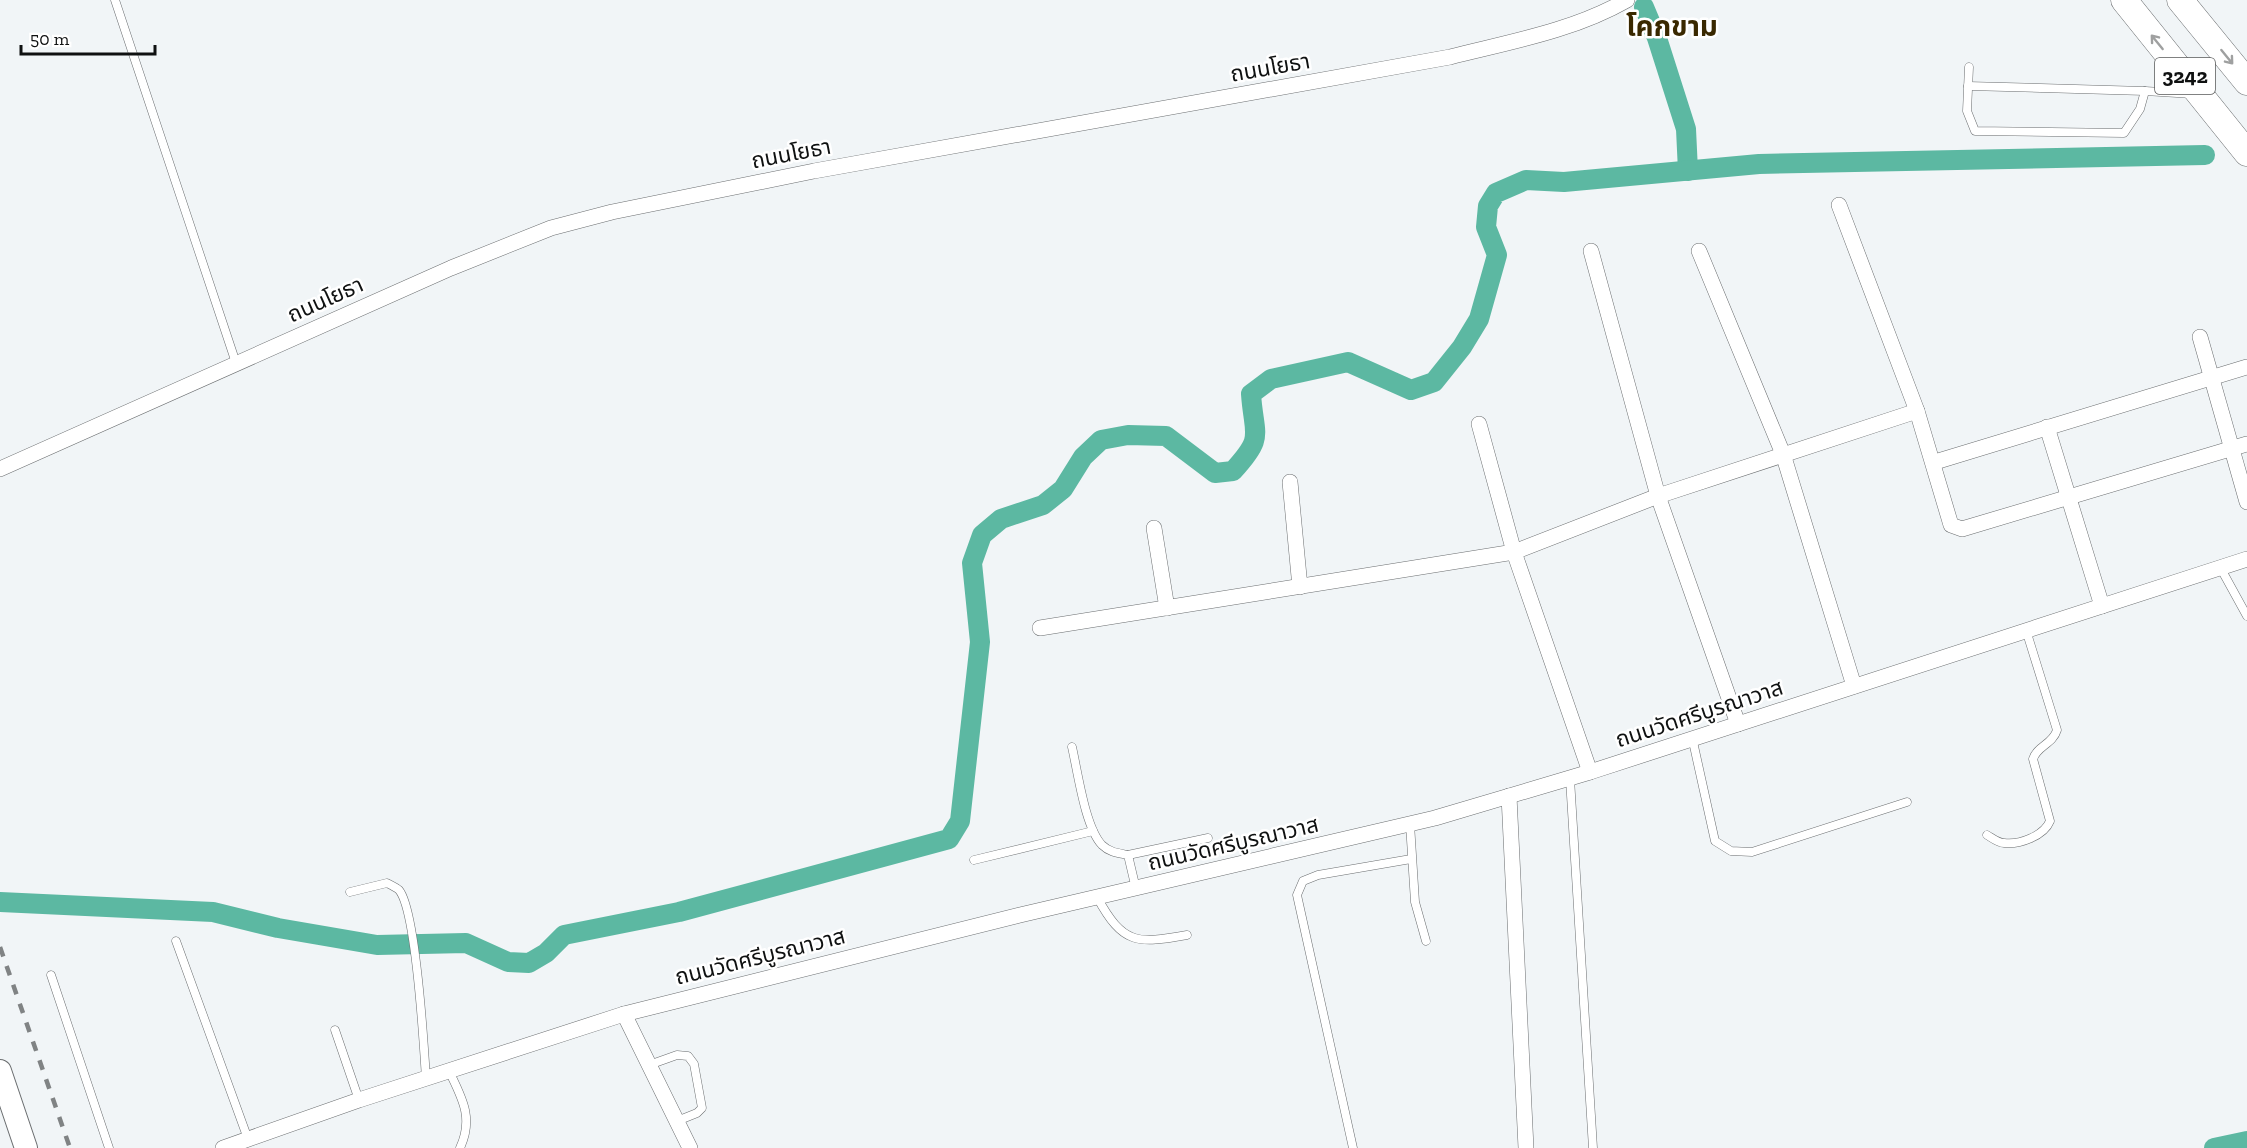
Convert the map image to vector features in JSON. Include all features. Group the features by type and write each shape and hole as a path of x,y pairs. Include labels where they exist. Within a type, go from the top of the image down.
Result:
{"main road":[{"name":"3242","path":"2124,0 2247,153"},
{"name":"3242","path":"2180,0 2247,82"}],"street":[{"name":"ถนนโยธา","path":"0,469 451,267 551,228 602,215 814,171 1450,57 1551,32 1610,9 1626,0"},
{"path":"1839,205 1917,411 1935,462 1952,525 1956,528 1962,529 2247,444"},
{"path":"1591,251 1658,496 1738,724"},
{"path":"1699,251 1783,454 1854,686"},
{"path":"2200,338 2247,502"},
{"path":"1935,462 2247,367"},
{"path":"1040,628 1514,552 1658,496 1917,411"},
{"path":"1479,424 1514,552 1590,772"},
{"path":"2047,427 2102,606"},
{"path":"1290,482 1300,587"},
{"path":"1154,528 1167,608"},
{"name":"ถนนวัดศรีบูรณาวาส","path":"222,1148 359,1100 624,1014 1097,897 1410,824 1570,779 1692,737 2247,559"},
{"path":"1509,796 1526,1148"},
{"path":"624,1014 690,1148"},
{"path":"0,1071 26,1148"}],"lane":[{"path":"115,0 236,363"},
{"path":"1969,67 1967,111 1975,131 2124,133 2140,109 2145,90"},
{"path":"1968,86 2145,90 2200,95"},
{"path":"2220,567 2247,616"},
{"path":"1987,835 2001,843 2015,843 2041,833 2050,821 2033,759 2035,752 2055,736 2056,730 2026,630"},
{"path":"1692,737 1715,841 1731,851 1752,852 1907,802"},
{"path":"1072,747 1093,831 1103,845 1114,853 1128,855 1208,838"},
{"path":"1570,779 1593,1148"},
{"path":"1410,824 1415,902 1426,940"},
{"path":"974,860 1093,831"},
{"path":"1128,855 1136,889"},
{"path":"1353,1148 1297,896 1304,881 1318,875 1411,858"},
{"path":"350,892 387,883 399,890 405,903 418,973 426,1079"},
{"path":"1097,897 1115,924 1137,940 1151,942 1187,935"},
{"path":"176,941 248,1139"},
{"path":"51,975 109,1148"},
{"path":"335,1030 359,1100"},
{"path":"649,1065 677,1055 688,1056 693,1064 702,1108 697,1113 677,1121"},
{"path":"449,1071 466,1105 468,1118 460,1148"}],"waterway":[{"path":"1644,7 1657,38 1686,129 1688,171"},
{"path":"0,902 213,912 278,928 377,945 466,943 508,962 529,963 546,953 564,935 679,912 949,839 960,821 980,642 972,563 982,535 1001,519 1043,505 1063,489 1083,457 1101,440 1128,435 1166,436 1215,473 1233,471 1254,443 1255,428 1251,394 1271,379 1348,362 1411,390 1434,382 1462,347 1479,319 1497,255 1486,227 1488,206 1496,193 1526,180 1564,182 1759,164 2205,155"},
{"path":"2214,1148 2247,1141"}],"railway":[{"path":"0,947 70,1148"}],"district":[{"name":"โคกขาม","path":"1672,26"}]}
